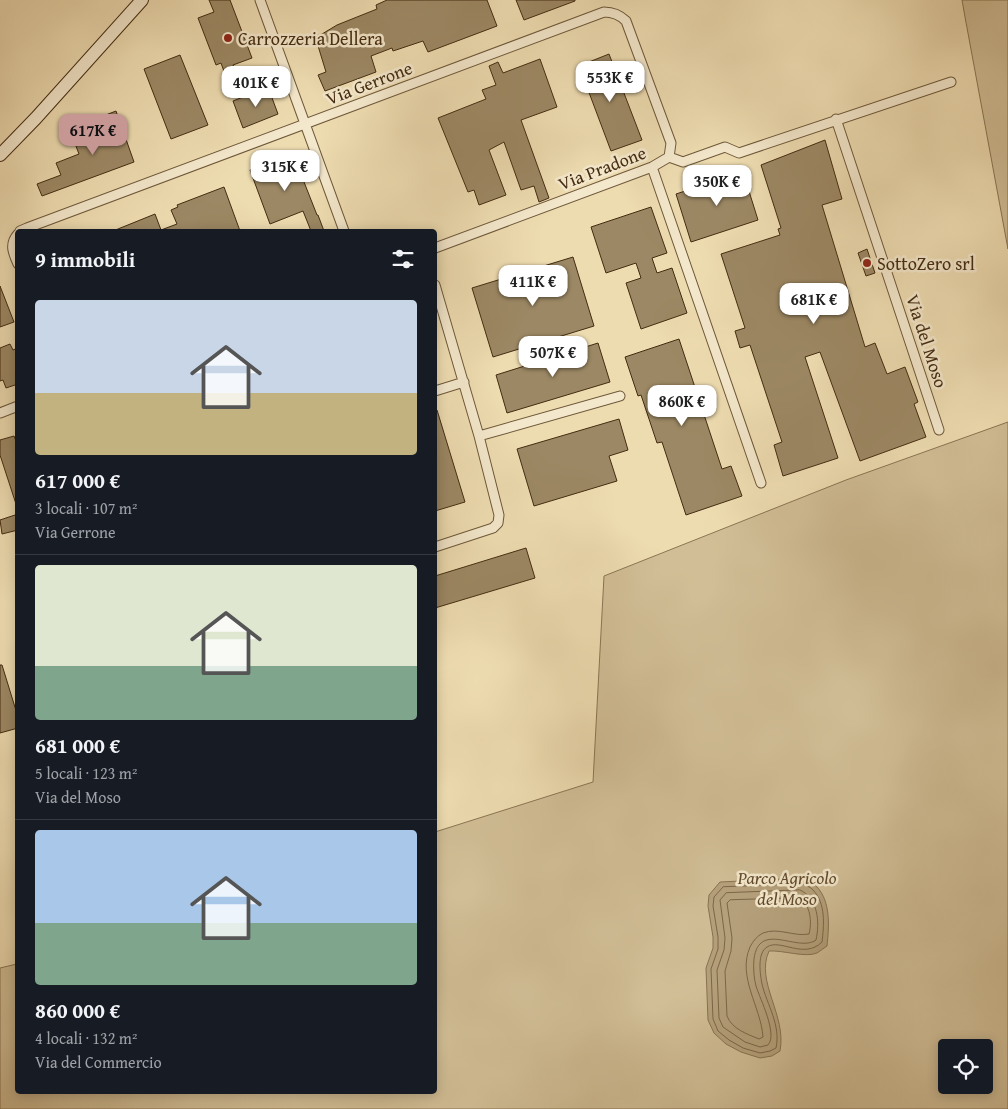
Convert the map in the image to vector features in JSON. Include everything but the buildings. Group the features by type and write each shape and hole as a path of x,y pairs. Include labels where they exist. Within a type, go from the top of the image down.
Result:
{"main road":[{"path":"0,155 36,118 142,0"}],"street":[{"path":"260,0 343,229"},
{"name":"Via Gerrone","path":"25,229 604,12 612,12 626,21 671,143 669,157"},
{"name":"Via Pradone","path":"437,247 652,167 669,157 683,162 725,147 739,153 951,82"},
{"name":"Via del Moso","path":"836,119 939,430"},
{"path":"652,167 760,483"},
{"path":"15,238 12,242 12,250 15,257"},
{"path":"437,291 498,506 498,522 493,528 437,546"},
{"path":"437,390 464,382"},
{"path":"479,436 620,396"},
{"path":"0,413 15,407"}],"green space":[{"path":"962,0 1008,0 1008,249 965,17"},
{"name":"Parco Agricolo del Moso","path":"1008,422 1008,1109 0,1109 0,968 15,964 15,1094 437,1094 437,831 593,782 604,576 846,480"}],"water":[{"path":"803,878 816,886 825,900 828,915 827,946 812,954 769,951 766,975 779,1025 780,1051 772,1056 760,1058 741,1052 726,1044 714,1033 708,1020 706,968 713,948 708,906 709,895 720,882"}],"place":[{"name":"Carrozzeria Dellera","path":"228,38"},
{"name":"SottoZero srl","path":"867,263"}]}
